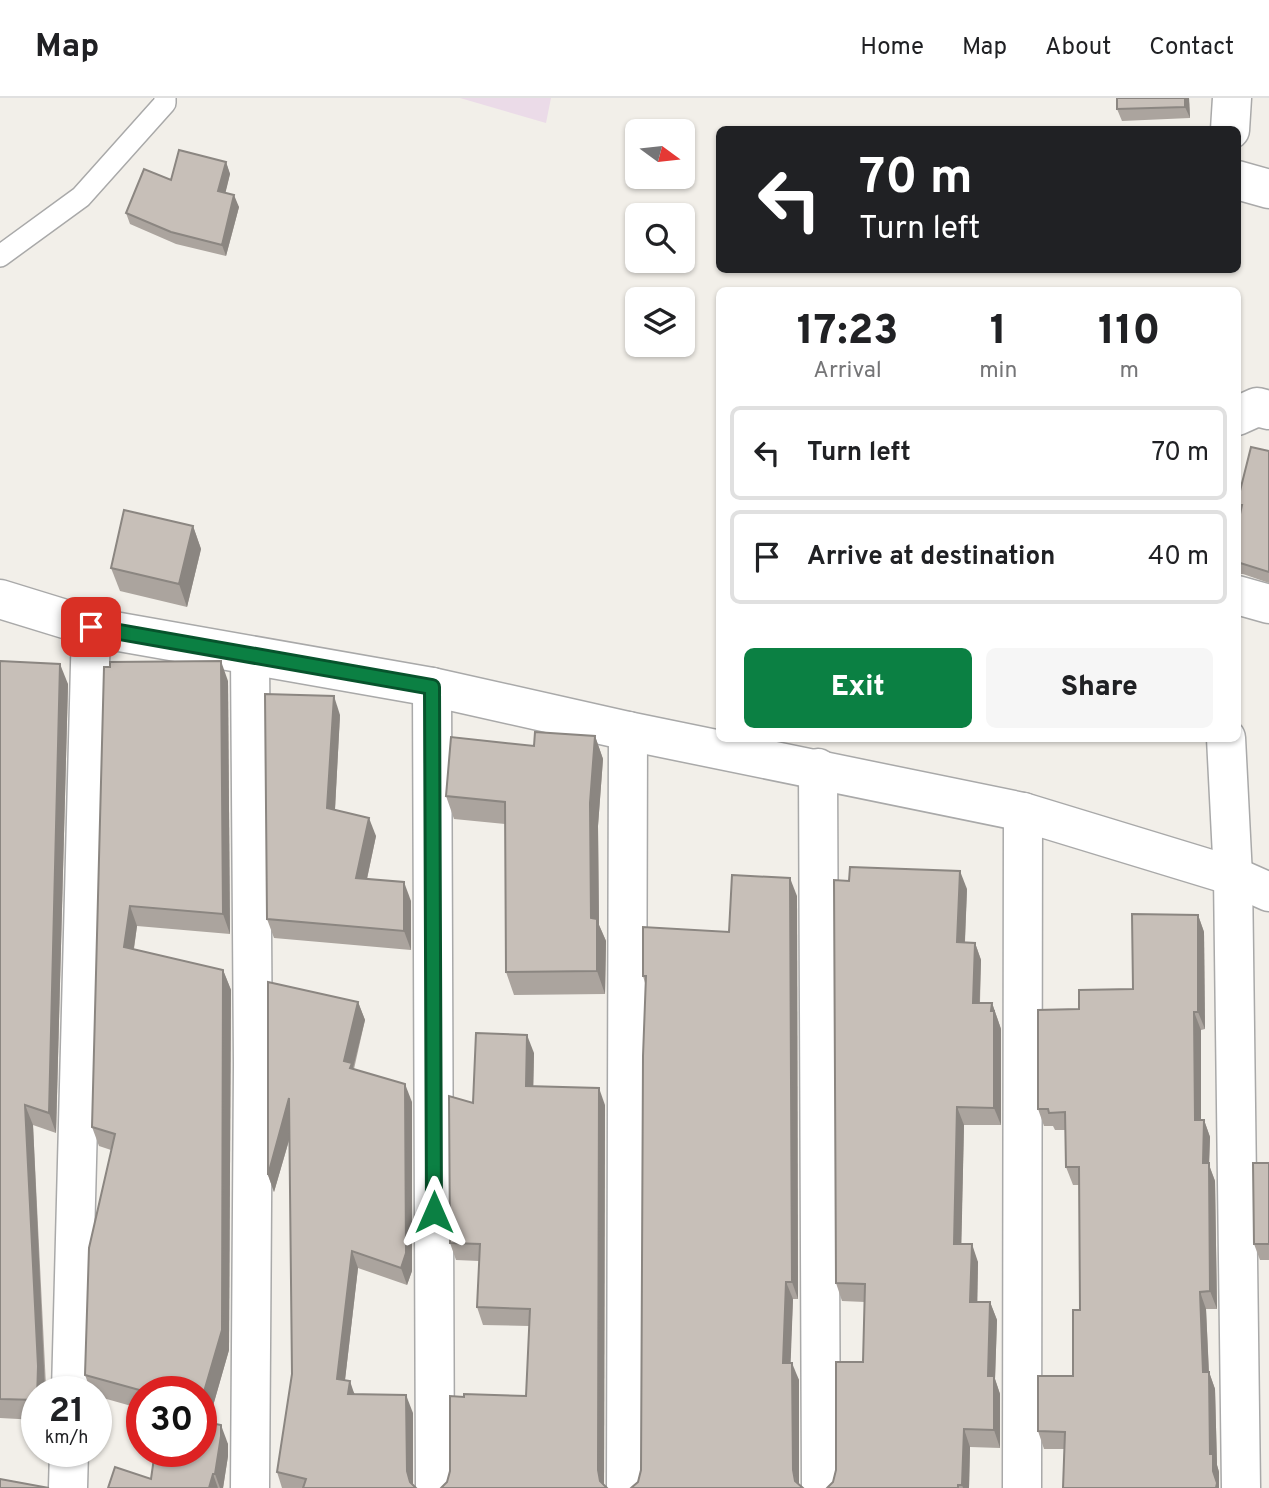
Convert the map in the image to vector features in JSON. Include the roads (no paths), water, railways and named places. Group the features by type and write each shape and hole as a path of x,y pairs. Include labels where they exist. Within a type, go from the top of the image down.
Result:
{"street":[{"path":"1230,126 1232,98"},
{"path":"1241,181 1269,189"},
{"path":"1241,414 1257,407 1269,410"},
{"path":"1241,596 1269,604"},
{"path":"0,599 91,627 432,687 628,731 1024,812 1233,876 1269,892"},
{"path":"71,1376 91,627"},
{"path":"250,656 253,1106 250,1488"},
{"path":"432,687 435,1488"},
{"path":"626,1488 628,731"},
{"path":"1226,742 1233,876 1241,1488"},
{"path":"818,768 821,1488"},
{"path":"1022,1488 1024,812"},
{"path":"68,1488 69,1467"}],"lane":[{"path":"0,256 81,197 165,103 164,98"}]}
